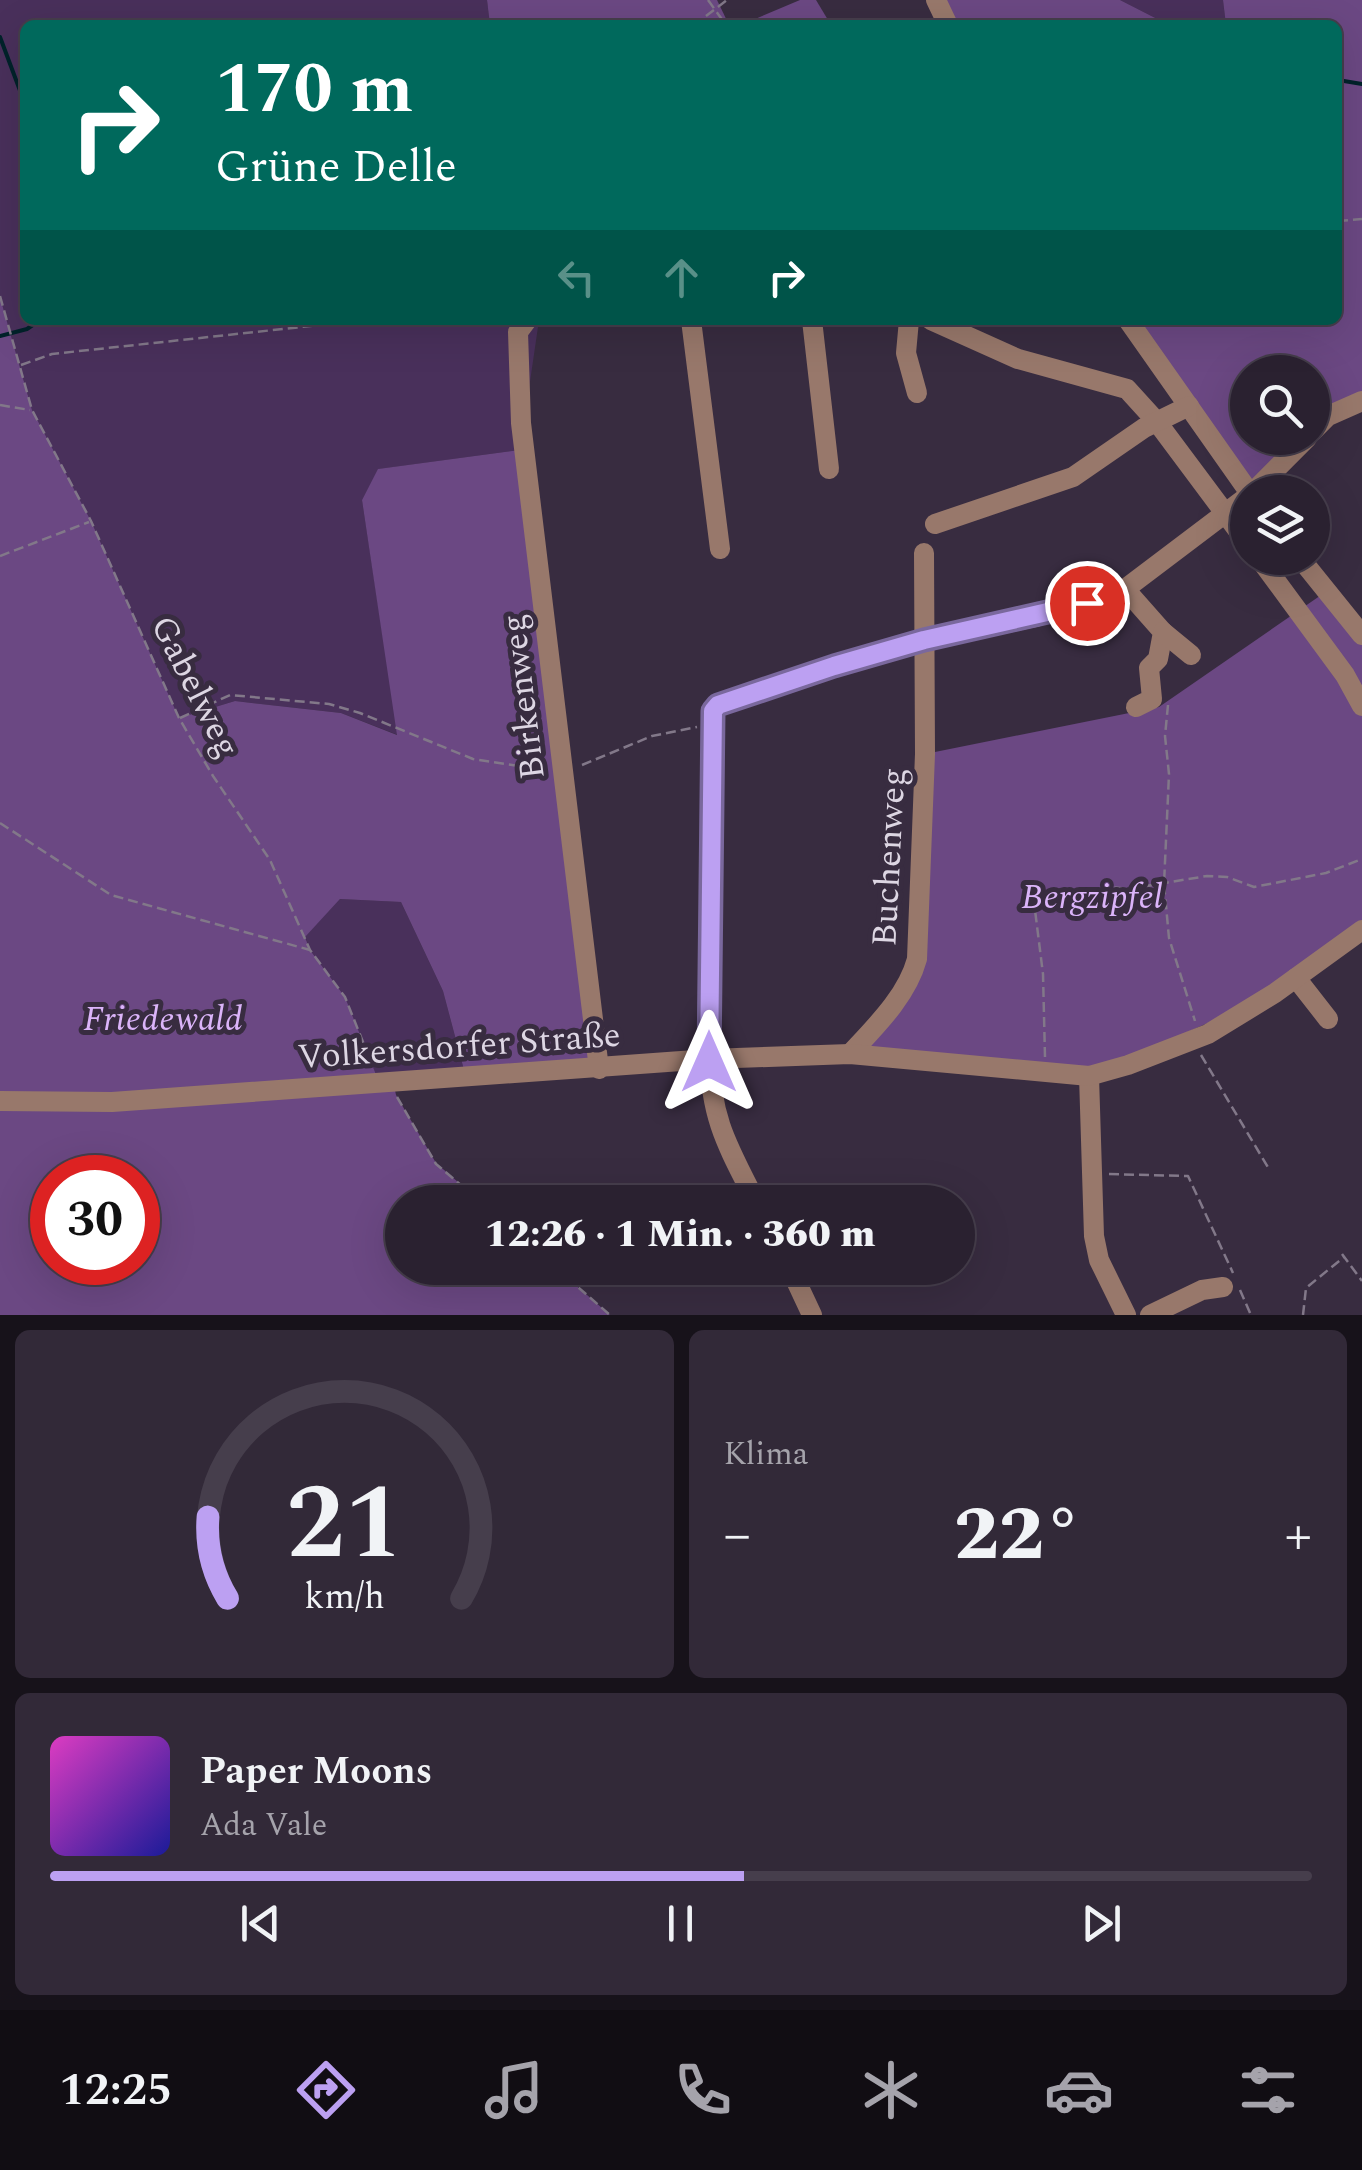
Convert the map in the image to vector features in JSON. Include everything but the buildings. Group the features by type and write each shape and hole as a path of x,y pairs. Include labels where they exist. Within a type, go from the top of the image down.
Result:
{"street":[{"name":"Birkenweg","path":"523,325 518,332 522,423 599,1069"},
{"path":"691,325 720,549"},
{"path":"813,325 829,469"},
{"path":"909,325 906,353 917,393"},
{"path":"942,325 1018,359 1127,389 1157,422 1230,523"},
{"path":"1131,325 1237,475"},
{"path":"1330,415 1362,401"},
{"path":"935,524 1073,477 1144,428 1188,406"},
{"path":"1269,475 1290,455"},
{"path":"747,1185 722,1136 712,1105 709,1059 712,717 718,705 924,640 1036,617 1124,589 1230,508"},
{"name":"Buchenweg","path":"850,1054 912,977 917,959 925,754 924,553"},
{"path":"1271,575 1345,675 1362,706"},
{"path":"1314,575 1362,636"},
{"path":"1124,589 1163,632 1191,655"},
{"path":"1136,707 1152,699 1149,668 1158,659 1163,632"},
{"name":"Volkersdorfer Straße","path":"0,1100 112,1102 709,1059 850,1054 1089,1076 1128,1066 1198,1038 1296,978 1362,930"},
{"path":"1296,978 1328,1019"},
{"path":"1089,1076 1094,1236 1099,1260 1126,1315"},
{"path":"1150,1315 1229,1280"},
{"path":"798,1285 812,1315"}],"path":[{"path":"708,0 723,20"},
{"path":"700,20 726,0"},
{"name":"Gabelweg","path":"0,296 32,410 90,522 179,718 270,860 310,950 345,997 386,1082 436,1164 461,1185"},
{"path":"20,366 52,354 320,325"},
{"path":"0,405 32,410"},
{"path":"0,556 90,522"},
{"path":"179,718 220,698 242,694 329,704 473,759 564,772 652,736 712,717"},
{"path":"1168,699 1164,884 1169,938 1198,1038 1269,1169"},
{"path":"0,823 112,895 310,950"},
{"path":"1047,1073 1034,902 1053,906 1077,894 1207,876 1227,877 1254,887 1326,874 1362,859"},
{"path":"1092,1174 1188,1176 1229,1280 1251,1315"},
{"path":"1303,1315 1306,1288 1343,1256 1362,1281"},
{"path":"576,1285 610,1315"}],"shaded area":[{"path":"0,0 487,0 489,20 20,20 20,325 538,325 520,450 379,469 362,500 398,735 341,713 235,701 179,718 91,521 32,410 0,297"},
{"path":"1120,0 1223,0 1225,20 1159,20"},
{"path":"340,899 401,902 443,991 464,1070 376,1075 345,997 310,950 305,936"}],"green space":[{"path":"487,0 717,0 727,20 489,20"},
{"path":"800,0 816,0 828,20 753,20"},
{"path":"928,0 1120,0 1159,20 938,20"},
{"path":"1223,0 1362,0 1362,396 1330,413 1330,355 1230,355 1230,455 1279,455 1259,475 1231,475 1125,325 1342,325 1342,20 1225,20"},
{"name":"Friedewald","path":"0,297 32,410 91,521 179,718 235,701 341,713 397,735 362,500 378,469 520,450 596,1063 464,1070 443,991 401,902 340,899 305,937 310,950 345,997 379,1082 393,1081 396,1095 436,1163 461,1185 385,1185 385,1285 576,1285 610,1315 0,1315"},
{"name":"Bergzipfel","path":"1327,591 1362,635 1362,930 1275,993 1089,1076 850,1054 912,977 925,754 1159,707"}],"waterway":[{"path":"0,37 20,91"},
{"path":"1342,81 1362,84"},
{"path":"0,336 33,325"}],"route":[{"path":"709,1062 713,711 718,705 894,648 1087,603"}]}
